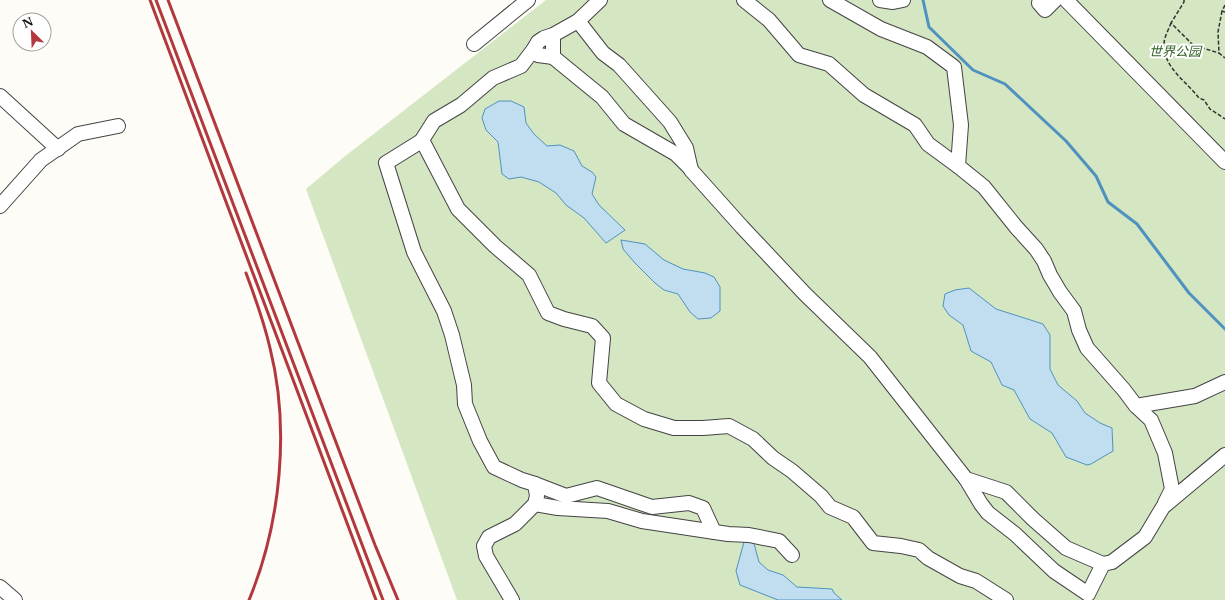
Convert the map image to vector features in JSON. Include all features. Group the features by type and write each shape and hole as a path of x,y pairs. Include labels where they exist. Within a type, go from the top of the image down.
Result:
{"street":[{"path":"474,44 528,0"},
{"path":"602,0 578,21 538,42 521,66 493,78 461,105 434,122 423,140 386,164 414,252 444,311 452,335 464,384 465,404 480,441 494,467 522,480 566,496 597,488 652,507 689,503 702,508 714,532"},
{"path":"744,0 769,20 799,55 829,64 864,95 915,125 928,144 984,187 1044,261 1060,292 1074,311 1079,330 1087,348 1136,406 1151,420 1164,453 1172,489 1145,537 1112,562 1103,564 1066,548 1033,519 1006,492 966,479"},
{"path":"830,0 881,28 926,47 954,67 961,126 958,166"},
{"path":"880,0 893,2 902,0"},
{"path":"1040,0 1039,3 1045,10 1055,0"},
{"path":"1066,0 1225,162"},
{"path":"578,21 603,53 619,65 670,122 686,148 691,170"},
{"path":"553,35 553,57"},
{"path":"534,49 538,55 553,57 602,97 624,124 676,154 805,294 870,358 966,479 988,513 1015,534 1054,571 1088,597 1103,564"},
{"path":"0,96 58,149"},
{"path":"0,206 41,160 78,134 118,126"},
{"path":"423,140 458,209 496,246 529,275 548,312 564,320 592,326 603,338 599,383 616,404 644,419 674,428 729,426 752,439 772,458 792,471 821,496 830,507 853,517 873,543 919,550 928,558 954,572 976,581 1006,600"},
{"path":"1136,406 1194,396 1225,382"},
{"path":"1163,507 1225,455"},
{"path":"512,600 486,556 484,546 490,537 515,524 535,504 537,496 535,484"},
{"path":"535,504 558,508 608,511 642,521 728,534 749,535 779,541 792,555"},
{"path":"0,587 15,600"}],"path":[{"path":"1184,0 1171,23 1164,42 1166,56 1172,68 1199,98 1204,100 1210,109 1225,119"},
{"path":"1219,53 1218,32 1222,11 1225,5"},
{"path":"1171,23 1193,45 1219,53 1225,58"}],"green space":[{"name":"世界公园","path":"546,0 1225,0 1225,600 457,600 306,189 344,157"}],"water":[{"path":"499,101 511,101 524,107 526,123 534,134 547,146 560,145 574,151 582,166 592,172 596,177 592,194 599,205 625,230 606,243 584,218 566,205 556,193 539,182 521,177 509,179 502,174 498,142 486,130 482,118 485,109"},
{"path":"621,240 645,244 664,260 683,269 705,273 714,277 720,287 720,311 711,318 698,319 690,312 678,294 664,290 635,263 623,249"},
{"path":"969,288 996,309 1043,324 1050,335 1050,369 1058,385 1077,401 1085,413 1100,423 1112,428 1113,451 1087,465 1066,457 1052,433 1030,419 1014,390 1002,385 991,362 971,351 963,325 949,315 943,306 945,294 955,290"},
{"path":"753,540 759,562 768,570 783,575 797,587 832,589 834,593 842,600 778,600 740,585 736,571 744,542"}],"waterway":[{"path":"923,0 929,27 973,70 1005,84 1066,141 1096,176 1108,202 1137,224 1189,293 1225,329"}],"railway":[{"path":"150,0 376,600"},
{"path":"156,0 383,600"},
{"path":"168,0 375,545 398,600"},
{"path":"246,273 256,300 270,348 280,410 281,443 275,508 269,539 249,600"}]}
